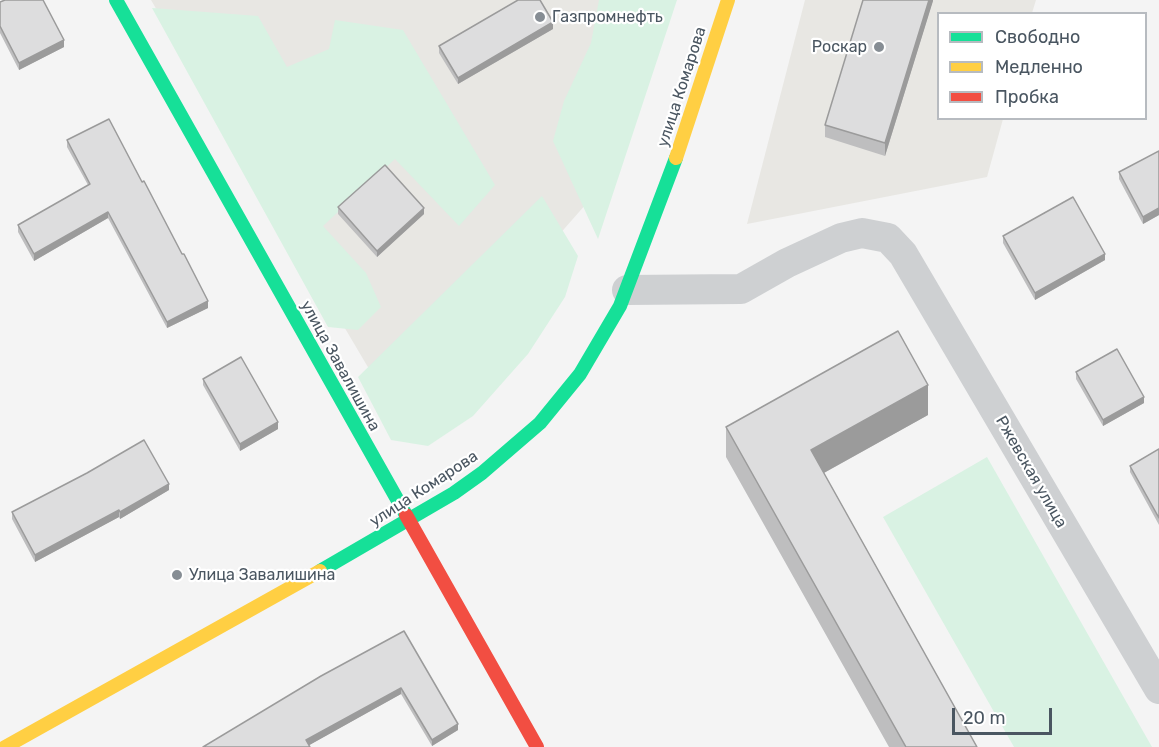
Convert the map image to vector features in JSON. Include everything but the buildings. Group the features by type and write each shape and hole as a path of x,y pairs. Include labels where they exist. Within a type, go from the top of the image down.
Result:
{"main road":[{"name":"улица Завалишина","path":"116,0 537,747"},
{"name":"улица Комарова","path":"5,747 322,570 454,493 482,473 540,423 580,374 627,291 680,148 728,0"}],"street":[{"name":"Ржевская улица","path":"627,291 741,289 788,263 841,238 862,233 888,238 903,254 1159,689"}],"shaded area":[{"path":"151,0 659,0 601,187 398,418"},
{"path":"805,0 1036,0 1032,12 937,12 937,120 1003,120 987,177 747,224"}],"green space":[{"path":"599,0 677,0 598,239 553,141 564,101 591,43"},
{"path":"152,8 258,16 287,67 329,49 335,20 403,30 495,185 459,226 395,159 323,226 366,273 381,307 358,330 328,327"},
{"path":"542,196 578,256 565,297 528,354 473,416 428,446 391,440 358,377"},
{"path":"987,457 1152,747 1014,747 883,517"}],"traffic: fast":[{"path":"116,0 406,515"},
{"path":"320,571 454,493 482,473 540,423 580,374 620,306 676,158"}],"traffic: slow":[{"path":"676,158 728,0"},
{"path":"5,747 320,571"}],"traffic: jam":[{"path":"406,515 537,747"}],"place":[{"name":"Газпромнефть","path":"540,17"},
{"name":"Роскар","path":"879,47"},
{"name":"Улица Завалишина","path":"177,575"}]}
